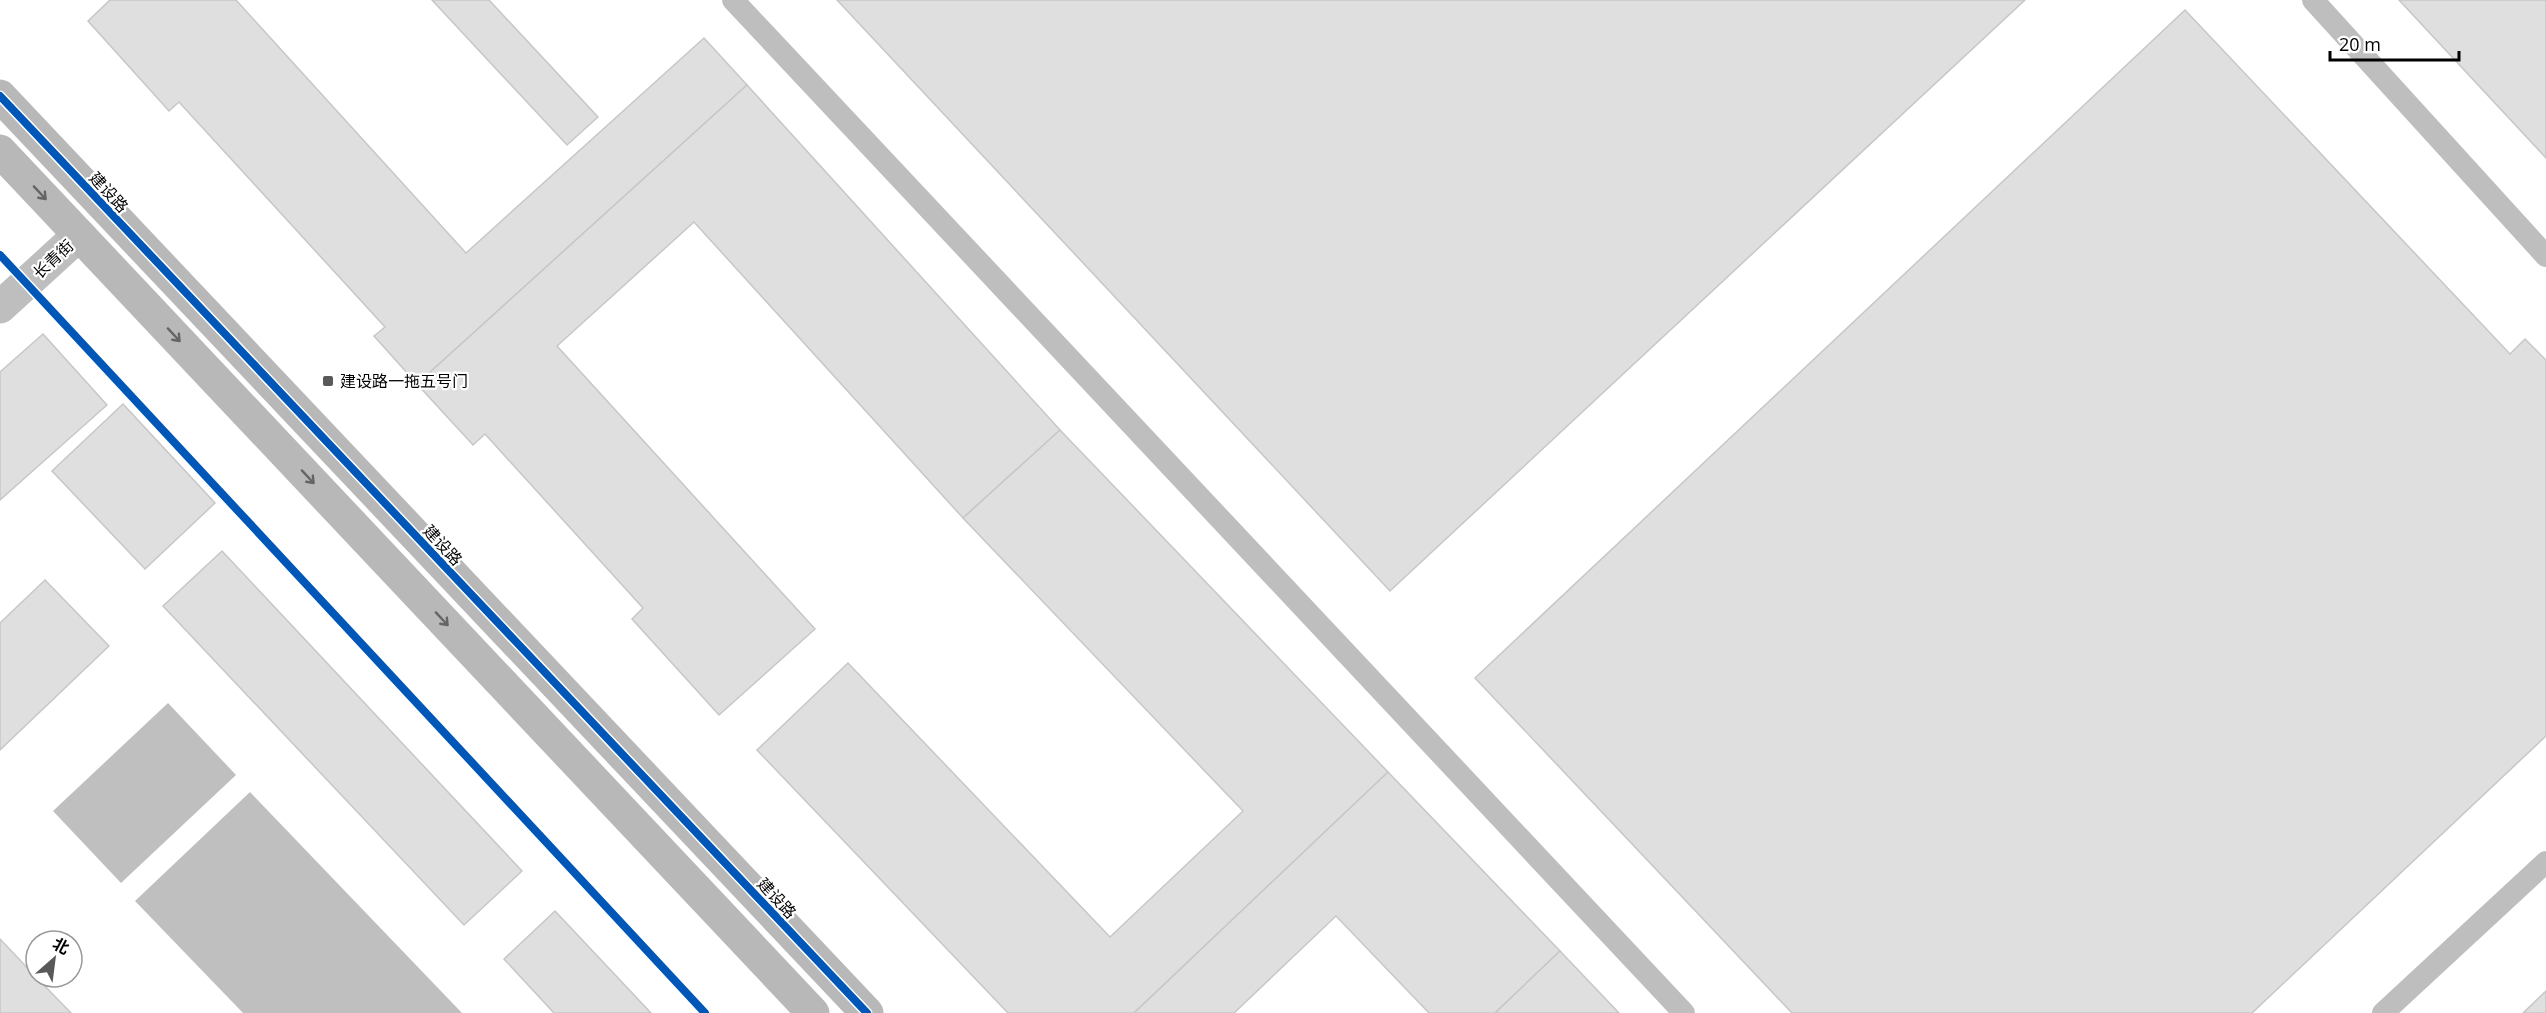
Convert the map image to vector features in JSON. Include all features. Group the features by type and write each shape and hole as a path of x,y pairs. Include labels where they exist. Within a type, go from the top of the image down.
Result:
{"street":[{"name":"建设路","path":"0,96 867,1013"},
{"path":"0,151 813,1013"},
{"name":"长青街","path":"0,307 79,235"}],"lane":[{"path":"734,0 1684,1013"},
{"path":"2313,0 2546,256"},
{"path":"2383,1013 2546,862"}],"shaded area":[{"path":"168,703 236,775 121,883 53,811"},
{"path":"250,792 462,1013 243,1013 135,901"}],"building":[{"path":"110,0 236,0 466,253 704,38 747,85 417,384 374,336 385,327 179,102 169,111 88,21"},
{"path":"432,0 489,0 598,117 567,145"},
{"path":"837,0 2025,0 1390,591"},
{"path":"2399,0 2546,0 2546,158"},
{"path":"2185,10 2510,354 2525,339 2546,360 2546,736 2252,1013 1792,1013 1475,678"},
{"path":"747,85 1060,430 963,518 694,222 557,346 815,629 719,715 632,619 643,608 485,434 473,445 417,384"},
{"path":"43,334 107,405 0,500 0,372"},
{"path":"123,404 215,503 145,569 52,471"},
{"path":"1060,430 1388,772 1134,1013 1008,1013 757,750 848,663 1110,937 1243,811 963,518"},
{"path":"222,551 522,871 464,925 163,606"},
{"path":"45,580 109,646 0,750 0,623"},
{"path":"1388,772 1560,951 1495,1013 1429,1013 1336,916 1234,1013 1134,1013"},
{"path":"555,911 651,1013 554,1013 504,959"},
{"path":"0,939 24,964 24,989 48,989 71,1013 0,1013"},
{"path":"1560,951 1619,1013 1495,1013"},
{"path":"2546,991 2546,1013 2523,1013"}],"cycle path":[{"path":"0,96 867,1013"},
{"path":"0,255 705,1013"}],"place":[{"name":"建设路一拖五号门","path":"328,381"}]}
